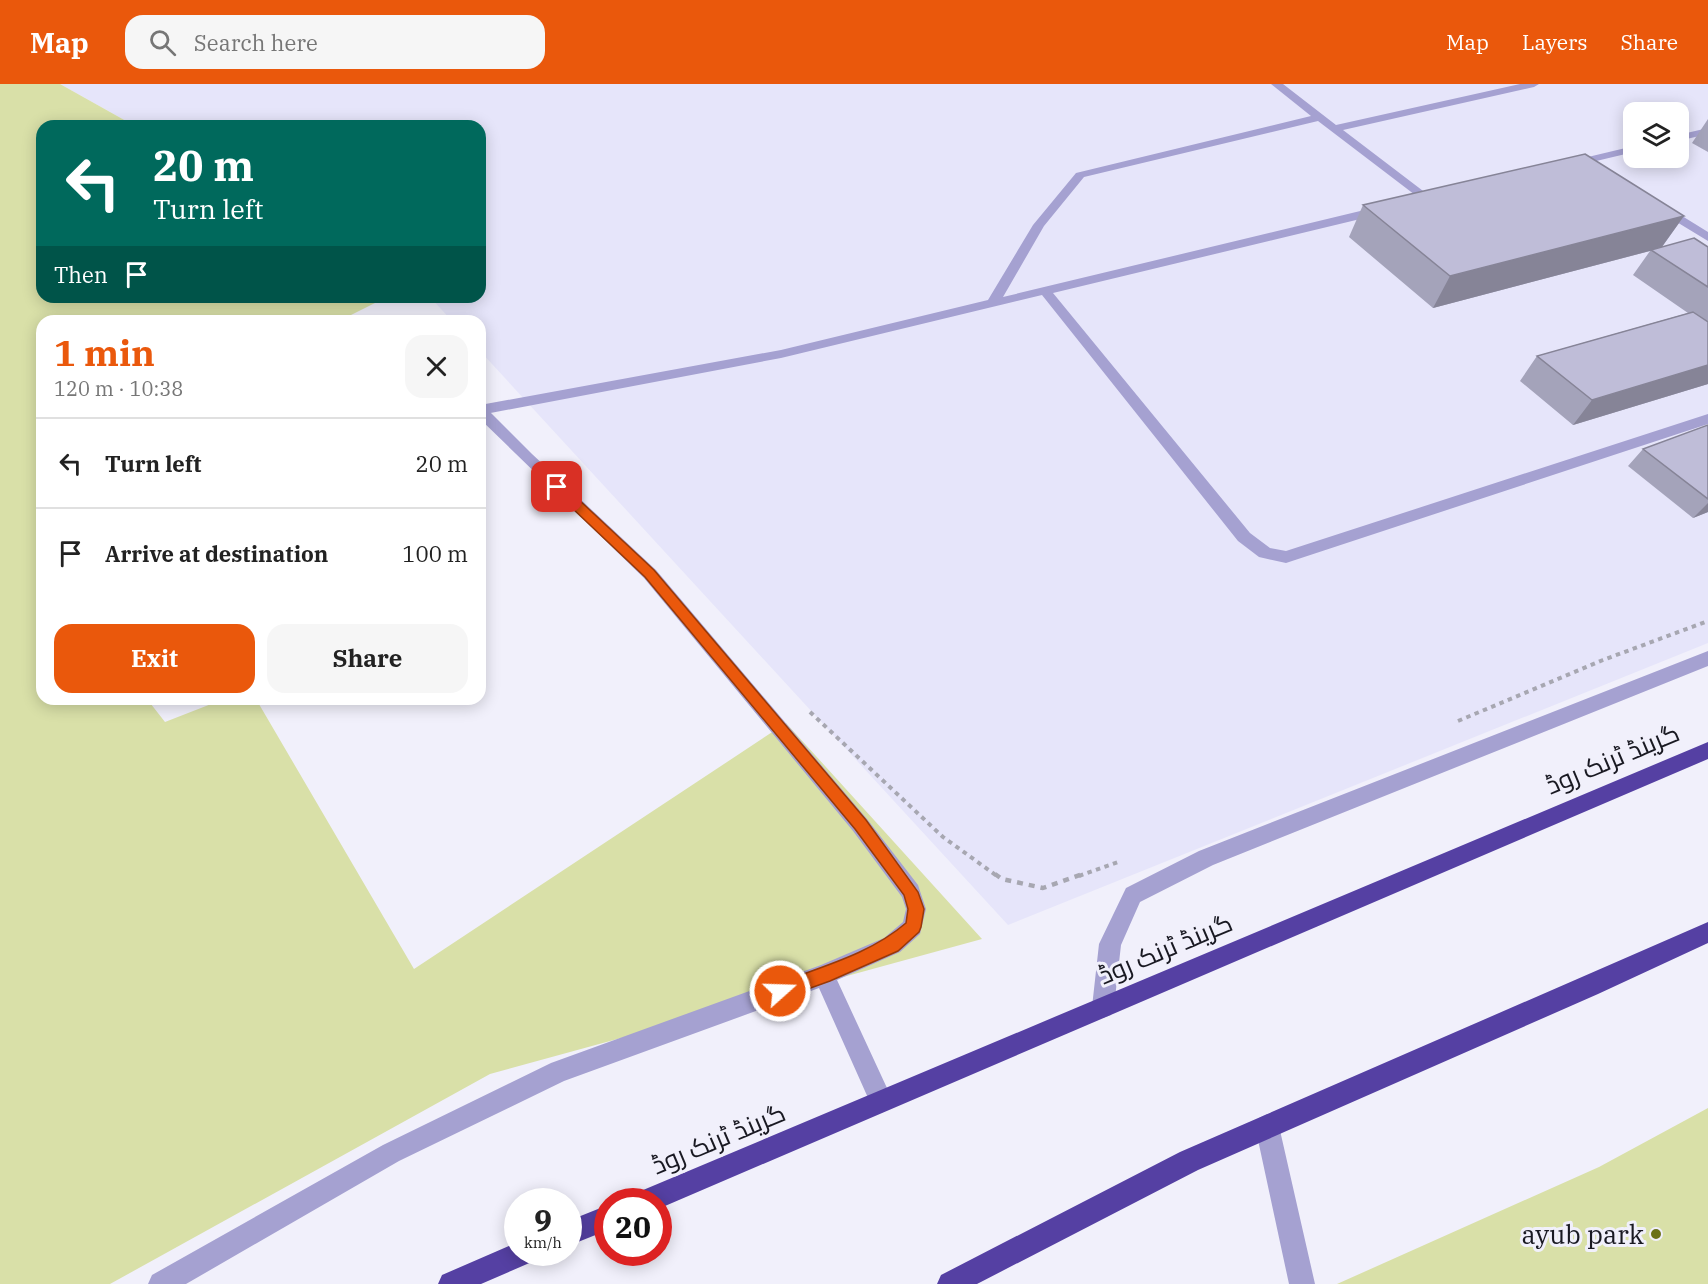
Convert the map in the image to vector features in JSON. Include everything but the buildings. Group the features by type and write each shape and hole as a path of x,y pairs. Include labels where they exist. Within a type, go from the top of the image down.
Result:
{"highway":[{"name":"گرینڈ ٹرنک روڈ","path":"672,1190 1708,750"},
{"path":"950,1284 1189,1161 1708,932"},
{"path":"451,1284 504,1261"}],"street":[{"path":"1276,84 1427,199"},
{"path":"1335,128 1534,84"},
{"path":"993,303 1039,225 1080,175 1320,117"},
{"path":"1689,135 1708,130"},
{"path":"1563,166 1623,151"},
{"path":"1585,160 1604,172"},
{"path":"1652,202 1708,237"},
{"path":"486,409 781,354 1392,207"},
{"path":"1045,291 1244,537 1265,553 1286,557 1708,419"},
{"path":"161,1284 391,1154 559,1071 825,975 892,945 913,927 916,909 910,892 860,825 650,574 486,416"},
{"path":"1103,1007 1110,944 1133,895 1206,858 1708,658"},
{"path":"825,975 881,1101"},
{"path":"1267,1126 1302,1284"}],"path":[{"path":"1453,723 1603,660 1708,621"},
{"path":"802,705 943,837 1002,879 1043,888 1131,857"}],"shaded area":[{"path":"60,84 1708,84 1708,643 1008,925 486,358 486,315 446,315 436,303 486,303 486,120 124,120"}],"green space":[{"path":"0,84 60,84 124,120 36,120 36,303 375,303 351,315 36,315 36,705 152,705 165,722 209,705 260,705 414,969 786,723 982,939 490,1074 110,1284 0,1284"},
{"path":"1708,1108 1708,1284 1337,1284 1599,1167"}],"place":[{"name":"ayub park","path":"1656,1234"}],"route":[{"path":"557,487 650,574 741,682 773,724 860,825 910,892 916,909 913,927 892,945 825,975 780,991"}]}
